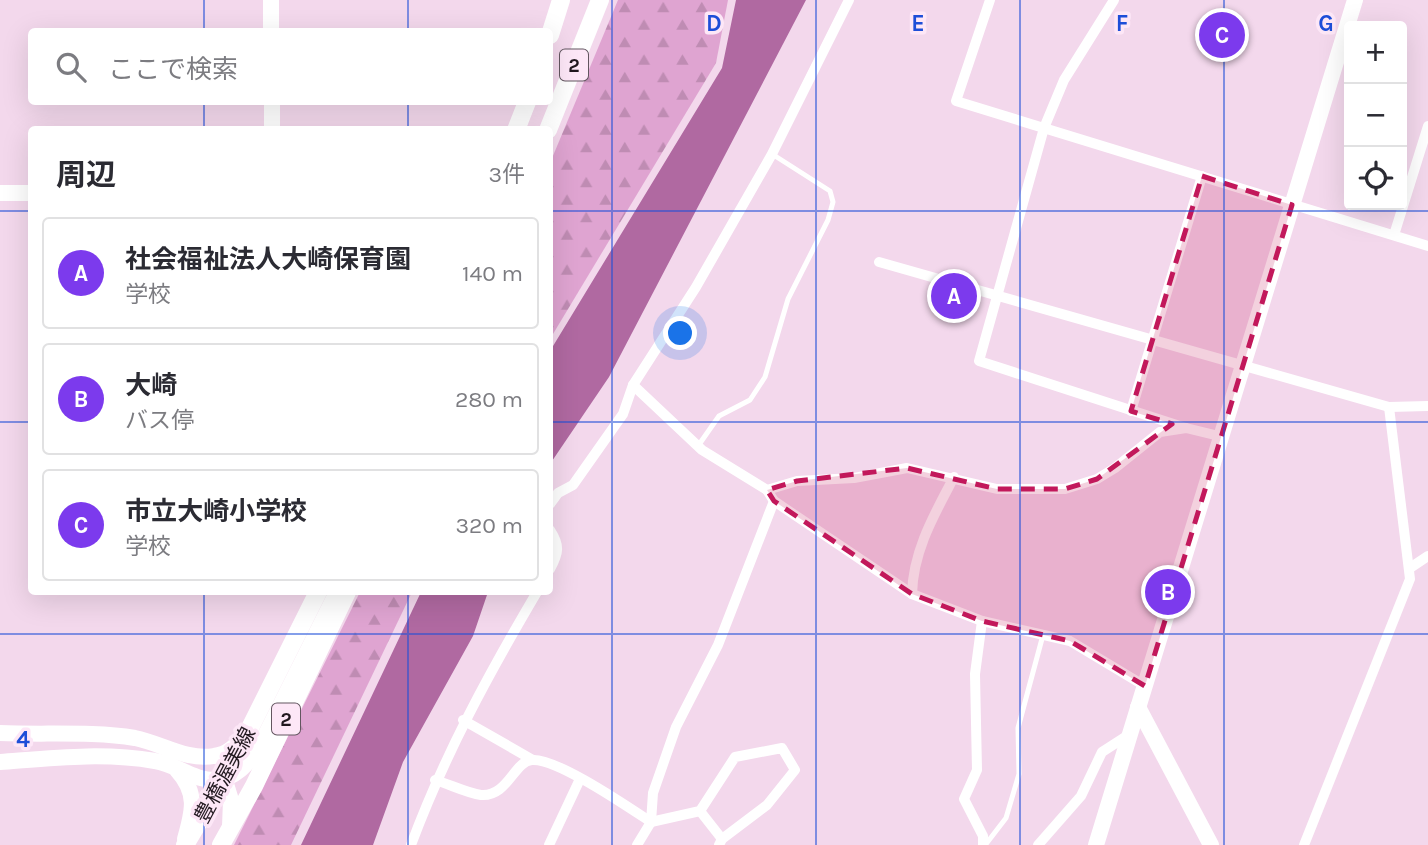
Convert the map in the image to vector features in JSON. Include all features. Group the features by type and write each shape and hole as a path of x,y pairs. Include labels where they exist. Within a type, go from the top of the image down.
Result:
{"main road":[{"name":"2","path":"552,28 561,0"},
{"name":"2","path":"550,126 600,0"},
{"path":"518,126 526,105"},
{"name":"豊橋渥美線","path":"184,845 225,778 316,595"},
{"name":"豊橋渥美線","path":"221,845 254,786 346,595"}],"street":[{"path":"271,0 271,28"},
{"path":"553,501 580,475 623,414 633,385 696,287 772,154 849,0"},
{"path":"990,0 956,101 1428,246"},
{"path":"1114,0 1064,80 1044,128 979,361 1131,411 1223,437"},
{"path":"1096,845 1355,0"},
{"path":"272,105 272,126"},
{"path":"1394,235 1428,126"},
{"path":"1131,411 1202,176"},
{"path":"0,193 28,193"},
{"path":"879,262 1389,407 1428,406"},
{"path":"633,385 698,446 767,490 774,501 912,594 982,621 1070,641 1145,686"},
{"path":"1304,845 1410,579 1389,407"},
{"path":"767,490 797,481 854,478 906,468 997,489 1065,489 1097,479 1160,432 1186,428"},
{"path":"912,594 913,569 926,531 954,477"},
{"path":"637,845 651,822 653,793 676,727 718,645 774,501"},
{"path":"553,534 558,542 557,556 553,563"},
{"path":"1410,568 1428,556"},
{"path":"0,762 105,755 159,761 206,780 225,778 241,770 258,750 336,595"},
{"path":"411,845 435,780 463,720 535,595"},
{"path":"982,621 975,674 977,770 964,799 983,835 984,845"},
{"path":"1138,707 1211,845"},
{"path":"463,720 533,760 580,779 651,822 700,811 735,757 782,748 795,770 767,805 720,842 700,811"},
{"path":"0,733 116,736 138,739 200,757 216,756 235,747 250,728"},
{"path":"1038,845 1081,796 1102,752 1130,734"},
{"path":"216,756 225,778 232,811 230,827"},
{"path":"435,780 483,795 499,790 523,763 533,760"},
{"path":"174,767 188,783 195,804 184,845"},
{"path":"549,845 580,779"}],"lane":[{"path":"698,446 719,416 750,400 765,377 788,299 828,220 833,202 830,191 772,154"},
{"path":"984,845 1006,818 1010,807 1019,774 1018,728 1043,635"}],"highlighted area":[{"path":"1202,176 1292,205 1145,686 1070,641 982,621 912,594 774,501 767,490 797,481 907,468 997,489 1065,489 1097,479 1172,424 1131,411"}],"green space":[{"path":"618,0 728,0 716,63 553,334 553,156"},
{"path":"359,595 411,595 291,845 234,845"}],"shaded area":[{"path":"736,0 806,0 609,377 553,460 553,346 722,68"},
{"path":"420,595 487,595 473,636 403,762 373,845 301,845"}],"place":[{"name":"市立大崎小学校","path":"1222,35"},
{"name":"社会福祉法人大崎保育園","path":"954,296"},
{"name":"大崎","path":"1168,592"}]}
